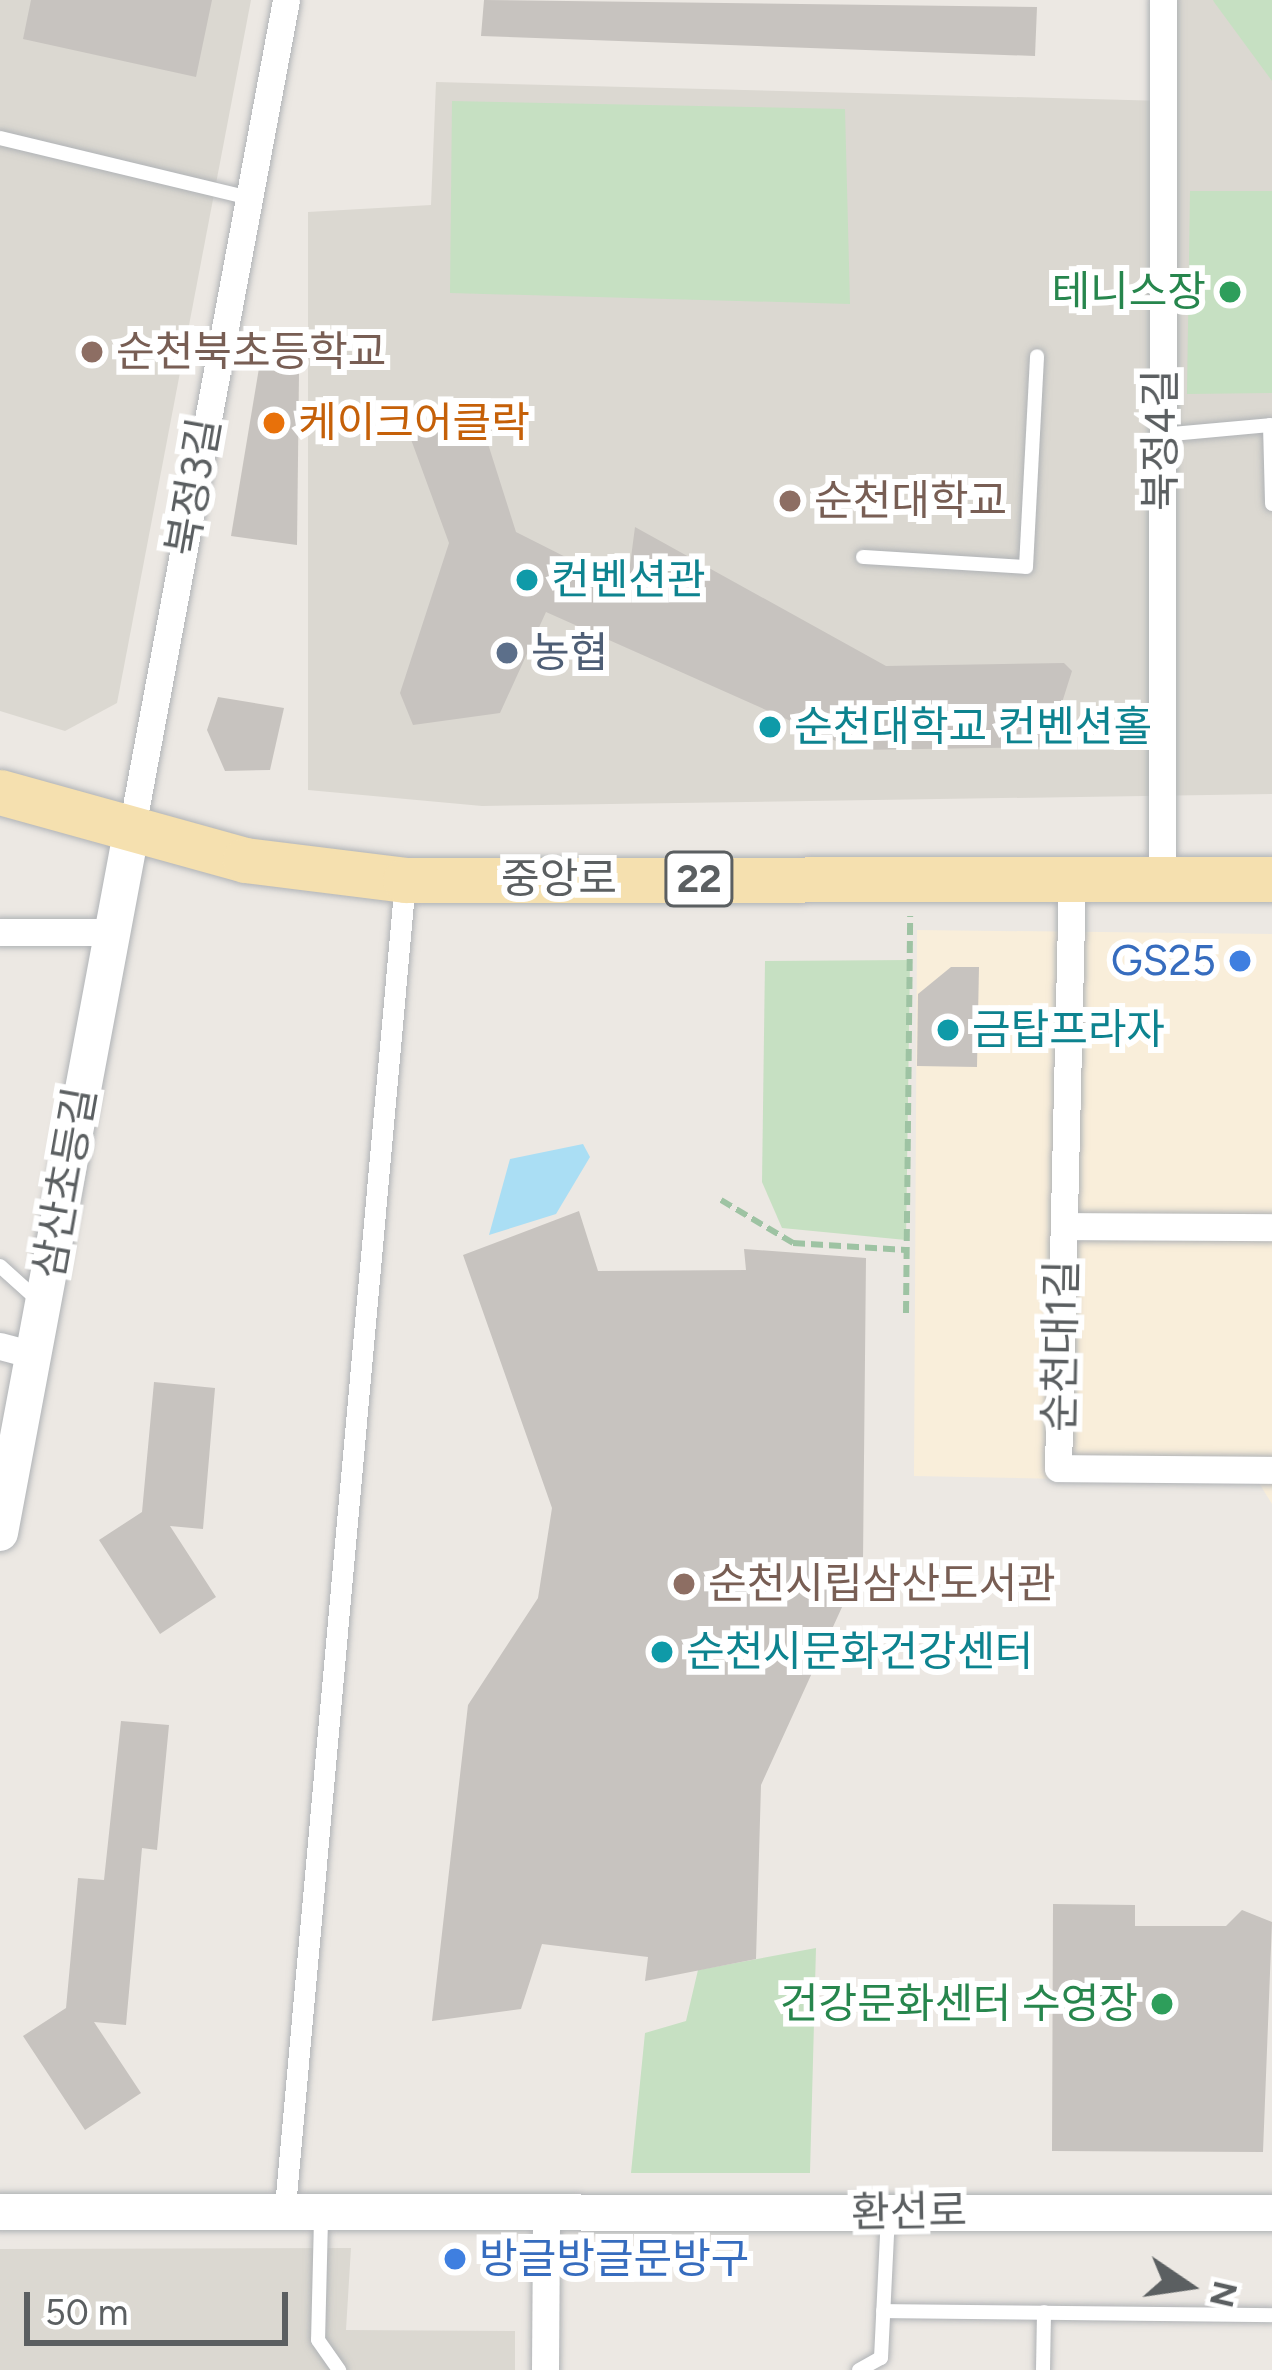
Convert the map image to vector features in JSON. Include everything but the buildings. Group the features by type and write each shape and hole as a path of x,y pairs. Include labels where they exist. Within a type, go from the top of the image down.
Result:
{"main road":[{"name":"중앙로","path":"0,792 131,833 405,880 1272,879"}],"street":[{"name":"북정3길","path":"131,833 286,0"},
{"name":"북정4길","path":"1162,880 1163,0"},
{"name":"삼산초등길","path":"0,1533 17,1350 44,1306 108,932 131,833"},
{"name":"순천대1길","path":"1072,878 1058,1468 1272,1470"},
{"path":"284,2218 405,880"},
{"path":"0,932 108,932"},
{"name":"순천대1길","path":"1064,1226 1272,1227"},
{"name":"환선로","path":"0,2212 321,2219 1272,2213"},
{"path":"545,2370 546,2218"}],"lane":[{"path":"0,138 246,197"},
{"path":"862,557 1026,567 1037,356"},
{"path":"1161,435 1270,424 1272,504"},
{"path":"0,1265 44,1306"},
{"path":"859,2370 880,2358 889,2212"},
{"path":"321,2219 318,2341 339,2370"},
{"path":"883,2311 1272,2315"},
{"path":"1043,2370 1044,2312"}],"path":[{"path":"906,1313 911,878"},
{"path":"722,1200 793,1243 906,1250"}],"shaded area":[{"name":"순천북초등학교","path":"0,0 251,0 117,703 65,731 0,711"},
{"name":"순천대학교","path":"1166,0 1272,0 1272,794 482,806 308,790 308,212 431,205 436,82 1165,101"},
{"path":"917,930 1272,934 1272,1504 1259,1483 914,1476"},
{"path":"351,2248 346,2330 515,2331 515,2370 0,2370 0,2249"}],"green space":[{"path":"1272,0 1272,81 1214,2"},
{"path":"452,101 845,109 850,304 450,293"},
{"name":"테니스장","path":"1190,191 1272,191 1272,393 1187,394"},
{"path":"910,960 906,1240 782,1228 762,1182 765,961"},
{"path":"816,1948 810,2173 631,2173 645,2033 686,2021 698,1970"}],"water":[{"path":"583,1144 590,1157 556,1214 489,1235 510,1159"}],"place":[{"name":"테니스장","path":"1230,292"},
{"name":"순천북초등학교","path":"92,352"},
{"name":"케이크어클락","path":"274,423"},
{"name":"순천대학교","path":"790,501"},
{"name":"컨벤션관","path":"527,580"},
{"name":"농협","path":"507,653"},
{"name":"순천대학교 컨벤션홀","path":"770,727"},
{"name":"GS25","path":"1240,961"},
{"name":"금탑프라자","path":"948,1030"},
{"name":"순천시립삼산도서관","path":"684,1584"},
{"name":"순천시문화건강센터","path":"662,1652"},
{"name":"건강문화센터 수영장","path":"1162,2004"},
{"name":"방글방글문방구","path":"455,2259"}]}
